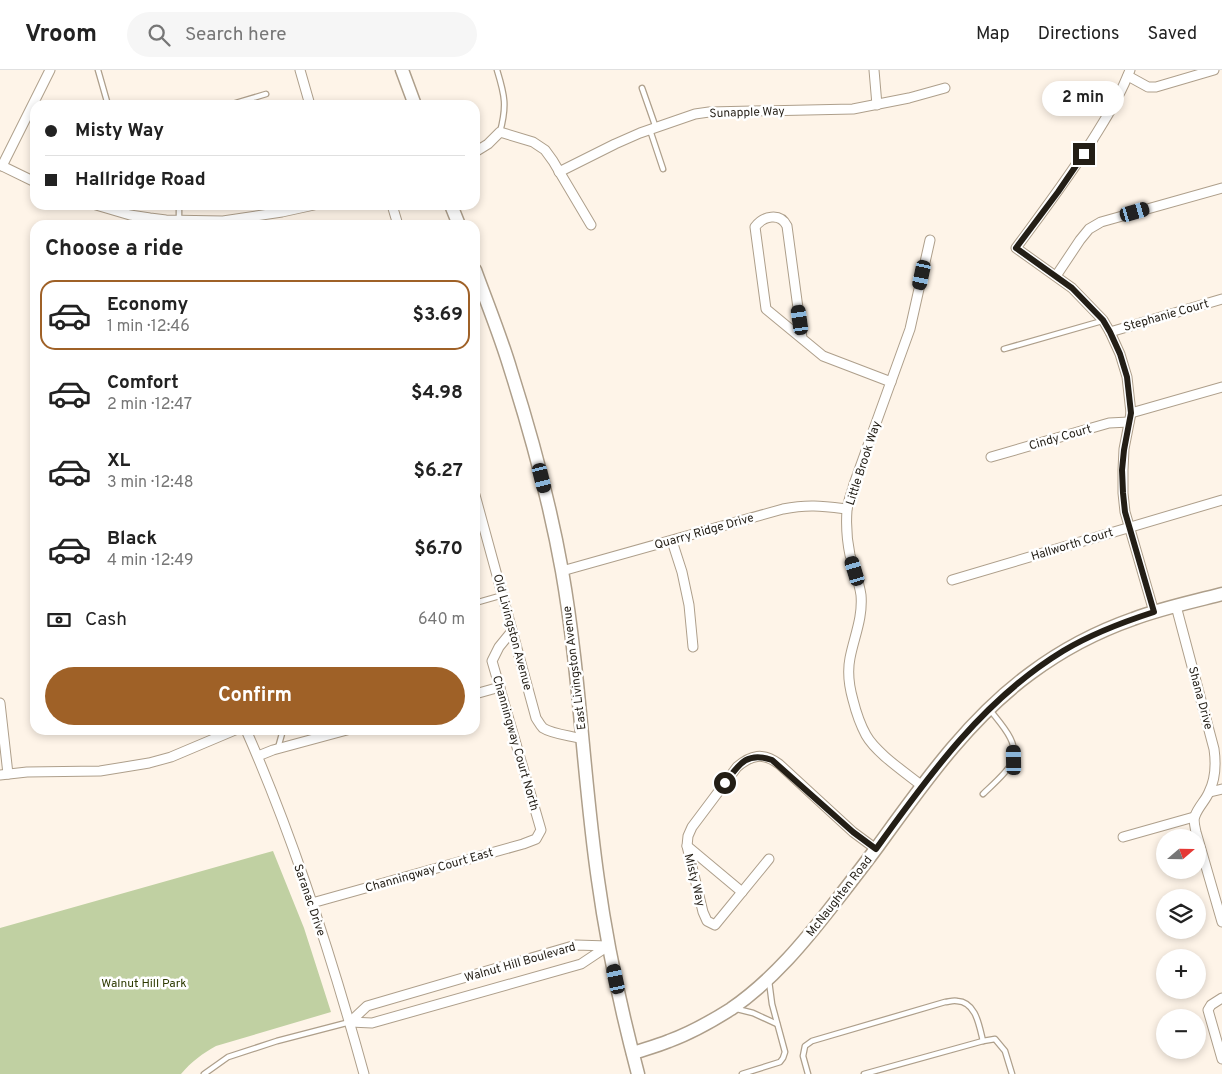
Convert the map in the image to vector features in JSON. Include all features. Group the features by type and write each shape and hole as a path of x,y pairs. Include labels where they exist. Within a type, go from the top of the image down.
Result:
{"main road":[{"path":"402,70 413,100"},
{"name":"East Livingston Avenue","path":"480,284 511,369 529,429 546,495 562,572 574,650 598,879 608,946 638,1074"},
{"name":"McNaughten Road","path":"633,1053 670,1041 732,1008 785,963 825,915 952,748 989,709 1030,674 1064,651 1112,627 1154,612 1222,594"}],"street":[{"path":"35,100 50,70"},
{"path":"300,70 309,100"},
{"path":"874,70 877,105"},
{"path":"1154,612 1125,512 1122,470 1130,418 1127,377 1120,354 1103,320 1072,288 1016,248 1084,154 1129,73 1148,88 1214,70"},
{"name":"Sunapple Way","path":"559,172 615,144 696,114 710,112 853,110 945,88"},
{"path":"30,109 1,165 30,180"},
{"path":"480,149 500,132 533,142 545,150 591,225"},
{"path":"1056,276 1089,229 1101,222 1222,188"},
{"path":"113,210 144,220"},
{"path":"228,220 274,210"},
{"path":"802,338 788,226 780,218 764,219 755,227 766,309 823,356 891,382"},
{"name":"Little Brook Way","path":"922,786 874,747 857,716 848,670 858,628 861,597 848,542 847,509 854,484 910,329 930,240"},
{"name":"Stephanie Court","path":"1110,332 1222,299"},
{"name":"Cindy Court","path":"991,457 1130,418 1222,387"},
{"name":"Hallworth Court","path":"952,580 1222,500"},
{"name":"Quarry Ridge Drive","path":"562,572 800,505 818,505 847,509"},
{"name":"Old Livingston Avenue","path":"480,513 536,718 548,731 582,739"},
{"path":"672,540 688,597 693,647"},
{"name":"Shana Drive","path":"1176,606 1214,749 1215,768 1210,792 1194,817"},
{"name":"Channingway Court North","path":"512,631 499,647 492,660 542,830"},
{"path":"480,693 500,687"},
{"path":"0,703 4,774 100,771 149,763 171,757 223,735"},
{"name":"Saranac Drive","path":"248,735 258,756 312,903 350,1022 364,1074"},
{"path":"258,756 277,748 328,735"},
{"name":"Misty Way","path":"769,859 715,925 707,921 703,912 687,846 688,836 692,827 737,767 750,758 757,756 779,764 853,832 876,849"},
{"path":"1210,792 1222,790"},
{"path":"1123,838 1194,817 1196,832 1222,922"},
{"name":"Channingway Court East","path":"312,903 523,844 536,839 542,830"},
{"name":"Misty Way","path":"687,846 742,892"},
{"name":"Walnut Hill Boulevard","path":"350,1022 367,1006 576,945 608,946"},
{"name":"Walnut Hill Boulevard","path":"350,1022 372,1023 581,964 608,946"},
{"path":"1222,998 1208,1010 1222,1060"}],"lane":[{"path":"98,70 107,100"},
{"path":"497,70 505,105 500,132"},
{"path":"642,88 663,169"},
{"path":"246,100 266,94"},
{"path":"179,210 179,220"},
{"path":"1004,349 1103,320"},
{"path":"480,602 503,596"},
{"path":"983,794 1014,760 1012,740 989,709"},
{"path":"277,748 281,735"},
{"path":"742,1074 780,1062 785,1052 772,1004 768,978"},
{"path":"808,1074 803,1056 805,1046 812,1041 945,1002 957,1001 968,1004 974,1010 983,1040"},
{"path":"732,1008 753,1013 777,1024"},
{"name":"Walnut Hill Boulevard","path":"204,1074 228,1057 277,1040 350,1022"},
{"path":"864,1074 983,1040 995,1039 1005,1051 1012,1074"}],"green space":[{"name":"Walnut Hill Park","path":"273,851 304,928 331,1012 216,1046 197,1058 181,1074 0,1074 0,928"}],"route":[{"path":"725,783 737,767 750,758 757,756 772,760 779,764 853,832 876,849 952,748 1014,686 1064,651 1088,638 1154,612 1125,512 1122,470 1131,413 1127,377 1120,354 1103,320 1072,288 1016,248 1084,154"}]}
